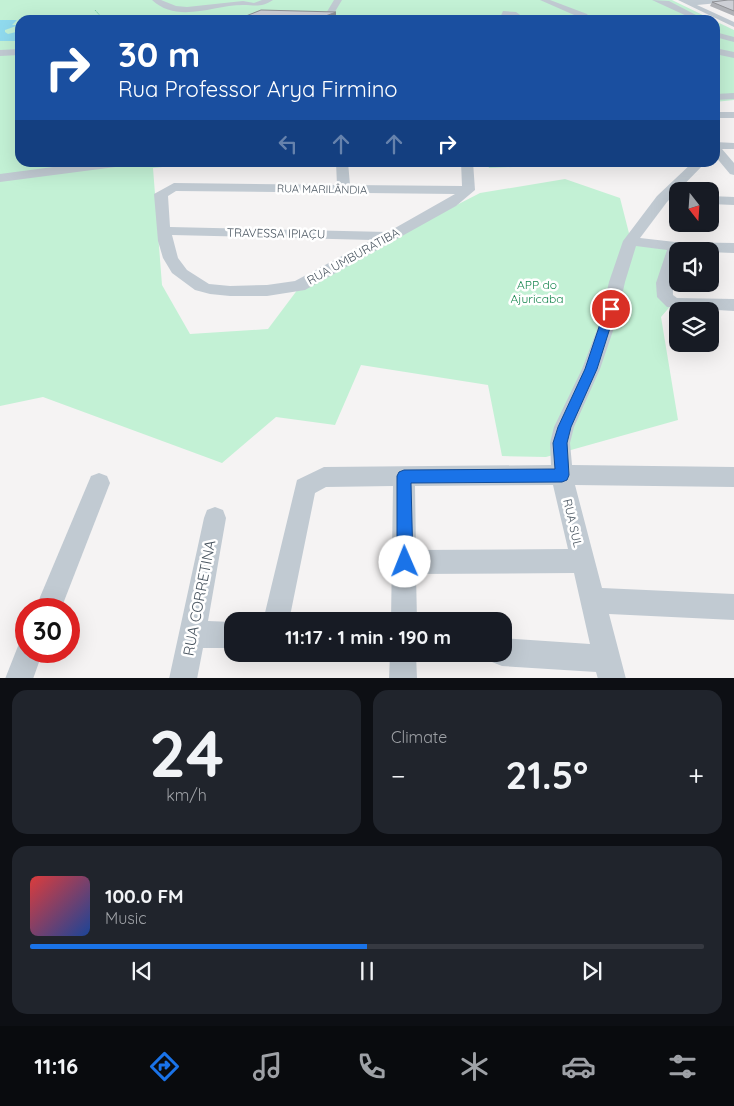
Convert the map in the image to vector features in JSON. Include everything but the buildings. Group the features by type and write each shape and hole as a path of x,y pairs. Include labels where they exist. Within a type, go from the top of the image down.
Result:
{"street":[{"path":"156,0 172,7 214,9 269,0"},
{"path":"329,15 338,0"},
{"path":"544,0 582,15"},
{"path":"656,0 691,15"},
{"path":"684,1 729,0"},
{"path":"684,1 713,15"},
{"path":"505,15 506,13 516,15"},
{"path":"720,18 734,25"},
{"path":"0,53 15,52"},
{"path":"720,52 734,55"},
{"path":"720,97 734,96"},
{"path":"720,115 734,115"},
{"path":"720,148 734,146"},
{"path":"720,155 734,171"},
{"path":"0,178 85,167"},
{"path":"342,167 344,189"},
{"path":"468,167 470,190"},
{"name":"RUA SUL","path":"684,182 696,167"},
{"name":"RUA MARILÂNDIA","path":"174,187 470,190"},
{"name":"RUA UMBURATIBA","path":"174,187 161,194 164,230 175,267 195,283 210,289 230,290 274,289 299,286 451,203 470,190"},
{"name":"RUA SUL","path":"609,668 562,475 560,443 564,427 594,360 608,322 617,282 630,241 669,200"},
{"path":"719,200 734,201"},
{"name":"TRAVESSA IPIAÇU","path":"164,230 388,236"},
{"path":"630,241 669,245"},
{"path":"719,247 734,248"},
{"path":"669,268 664,283 665,298 673,303 732,308"},
{"path":"278,612 305,487 314,480 335,475 734,477"},
{"path":"404,476 404,612"},
{"path":"52,598 99,483"},
{"name":"RUA CORRETINA","path":"183,678 215,518"},
{"path":"405,562 582,561"},
{"path":"592,600 734,607"},
{"path":"192,634 224,635"},
{"path":"512,653 609,668"},
{"path":"403,662 404,678"},
{"path":"19,678 25,663"}],"path":[{"path":"95,10 100,15"}],"green space":[{"name":"APP do Ajuricaba","path":"0,0 672,0 703,15 15,15 15,167 163,167 153,168 162,285 190,334 268,329 301,285 480,193 565,179 620,198 631,241 669,245 669,266 664,283 673,302 669,302 669,308 661,317 678,420 546,457 502,456 488,385 361,365 335,425 276,417 222,463 43,397 0,406"},
{"path":"720,23 734,30 734,100 720,101"}],"water":[{"path":"0,20 15,20 12,25 15,26 5,30 5,32 8,34 15,32 15,41 0,41"}],"route":[{"path":"405,562 404,476 562,475 560,443 564,427 591,369 611,309"}]}
